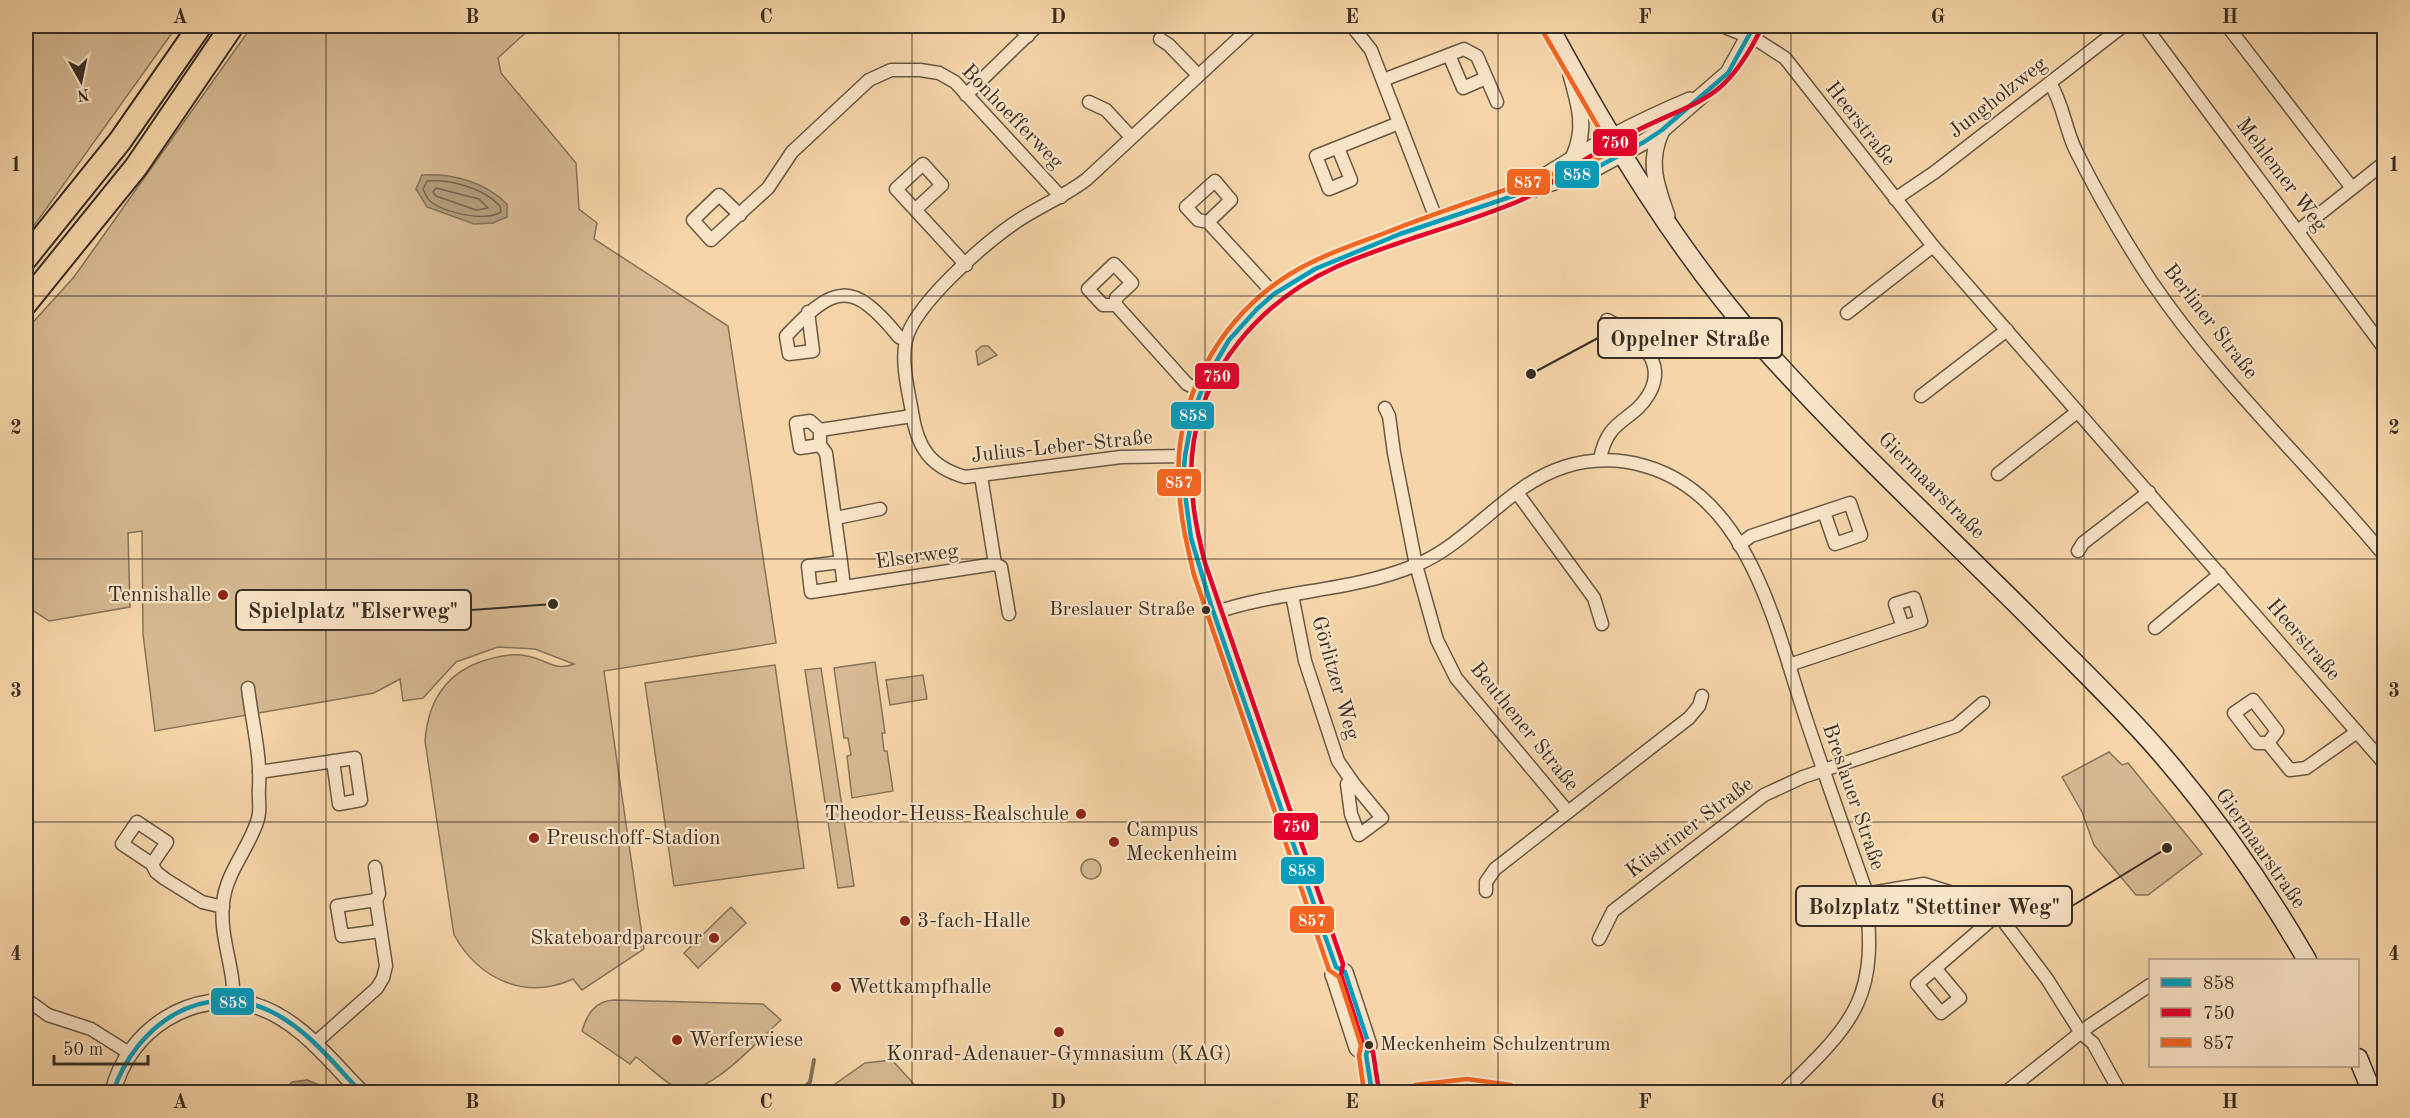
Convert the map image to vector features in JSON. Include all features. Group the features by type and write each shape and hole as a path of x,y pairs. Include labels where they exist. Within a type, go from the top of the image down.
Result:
{"highway":[{"path":"26,258 120,141 200,26"},
{"path":"26,303 136,167 232,26"}],"main road":[{"name":"Giermaarstraße","path":"1549,26 1622,154 1702,274 1760,344 1828,416 2113,701 2164,756 2229,839 2306,959"},
{"path":"2359,1060 2372,1092"}],"street":[{"path":"1018,26 1028,36"},
{"path":"966,95 1037,26"},
{"name":"Julius-Leber-Straße","path":"1185,456 1121,457 981,476 965,477 951,473 929,460 919,445 912,416 904,360 906,340 922,309 966,266 1012,225 1061,197 1087,178 1252,26"},
{"path":"1352,26 1367,43 1437,221"},
{"name":"Heerstraße","path":"1722,26 1751,31 1785,58 1932,246 2385,763"},
{"name":"Jungholzweg","path":"1895,199 1920,183 2123,26"},
{"name":"Mehlemer Weg","path":"2145,26 2385,348"},
{"path":"2381,26 2385,31"},
{"path":"2229,28 2352,188"},
{"path":"1372,1092 1366,1055 1357,1048 1333,975 1336,967 1214,612 1191,538 1183,479 1188,432 1201,391 1229,340 1274,294 1315,269 1437,221 1596,168 1622,154 1662,130 1728,73 1751,31"},
{"path":"1160,39 1169,45 1198,75"},
{"path":"1383,80 1464,49 1477,56 1497,102"},
{"path":"1449,55 1463,88 1486,78"},
{"path":"1564,55 1583,119 1580,144 1574,156"},
{"name":"Bonhoefferweg","path":"740,215 768,188 792,152 869,80 883,73 902,69 947,76 1061,197"},
{"name":"Berliner Straße","path":"2049,83 2075,149 2122,233 2178,320 2256,412 2385,555"},
{"path":"1520,192 1574,156 1637,122 1698,97"},
{"path":"1089,102 1106,110 1131,137"},
{"path":"1338,148 1400,123"},
{"path":"1662,130 1652,163 1653,177 1671,226"},
{"path":"2298,231 2385,163"},
{"path":"916,209 966,266"},
{"path":"1208,222 1274,294"},
{"path":"1847,313 1932,246"},
{"path":"808,312 830,297 844,295 864,301 899,337 906,340"},
{"path":"1116,305 1187,384 1201,391"},
{"path":"1600,459 1609,432 1648,395 1655,376 1654,361 1637,338 1606,320"},
{"path":"1921,396 2007,330"},
{"name":"Beuthener Straße","path":"1385,408 1389,416 1416,565 1437,640 1456,678 1568,812"},
{"path":"1998,474 2077,412"},
{"path":"820,430 912,416"},
{"path":"820,445 800,448 796,423 810,421 820,430 820,445 826,453 836,518 844,587"},
{"name":"Breslauer Straße","path":"1214,612 1373,578 1416,565 1518,494 1563,468 1600,459 1634,463 1672,476 1714,509 1739,545 1769,608 1865,894 1871,945 1863,994 1846,1027 1783,1092"},
{"path":"981,476 995,564 1001,567 1009,614"},
{"path":"2078,551 2083,543 2149,492"},
{"path":"1518,494 1594,598 1602,624"},
{"path":"836,518 880,509"},
{"path":"1739,545 1751,536 1824,512"},
{"name":"Elserweg","path":"841,562 808,566 811,592 995,564"},
{"path":"2155,628 2220,574"},
{"name":"Görlitzer Weg","path":"1292,595 1305,661 1348,780"},
{"path":"1789,665 1903,627"},
{"path":"232,1003 222,930 223,907 230,876 244,853 260,813 257,744 248,688"},
{"name":"Beuthener Straße","path":"1486,891 1486,882 1495,868 1689,718 1699,706 1702,696"},
{"name":"Küstriner Straße","path":"1599,939 1612,910 1764,795 1823,770 1956,726 1983,703"},
{"path":"2268,742 2290,770 2299,771 2357,732"},
{"path":"259,771 333,761"},
{"path":"152,864 156,872 165,879 202,902 223,907"},
{"path":"314,1044 377,988 383,978 386,966 376,900 379,894 375,867"},
{"path":"1865,894 1924,884 1975,900 1998,915 2017,936 2052,985 2081,1033 2093,1043 2120,1092"},
{"path":"376,900 337,906 342,936 380,931"},
{"path":"1935,968 1998,915"},
{"path":"2006,1092 2081,1033 2149,986"},
{"path":"26,999 48,1015 91,1029 129,1053"},
{"path":"112,1092 129,1053 145,1033 172,1015 191,1008 232,1003 257,1006 287,1022 314,1044 361,1092"},
{"path":"26,1084 29,1092"},
{"path":"1416,1092 1467,1086 1510,1092"}],"shaded area":[{"path":"26,26 177,26 26,237"},
{"path":"252,26 533,26 498,58 501,73 576,163 579,209 597,223 594,239 728,326 776,643 604,671 644,949 582,990 573,979 538,988 505,982 476,964 454,935 425,741 430,713 435,701 450,680 472,665 506,655 522,655 561,667 574,664 535,649 498,647 456,662 423,698 403,701 400,679 374,693 155,731 143,634 142,531 128,533 130,607 49,621 26,606 26,330 74,277"},
{"path":"982,346 988,346 997,355 978,365 976,351"},
{"path":"875,662 885,733 882,733 884,751 887,751 893,791 852,798 847,756 851,755 848,738 844,738 834,668"},
{"path":"775,665 804,868 674,886 645,683"},
{"path":"821,668 854,886 838,888 805,670"},
{"path":"923,675 927,699 890,705 886,680"},
{"path":"2109,752 2122,765 2128,763 2202,854 2148,895 2136,895 2094,845 2082,812 2062,777"},
{"path":"1087,859 1095,859 1101,865 1101,873 1095,879 1087,879 1081,873 1081,865"},
{"name":"Skateboardparcour","path":"731,907 746,923 698,968 684,953"},
{"name":"Werferwiese","path":"614,1000 763,1004 781,1020 732,1066 702,1086 689,1090 671,1085 636,1057 630,1064 582,1031 586,1019 597,1006"},
{"path":"892,1060 921,1092 843,1092 835,1084 865,1063"}],"water":[{"path":"422,175 456,177 489,190 507,204 507,217 493,223 474,224 427,207 416,189"},
{"path":"307,1080 320,1085 325,1092 286,1092 286,1088 292,1082"}],"waterway":[{"path":"799,1092 810,1082 814,1060"}],"transit line":[{"name":"858","path":"1372,1092 1366,1055 1369,1045 1345,972 1336,967 1325,936 1211,605 1191,538 1183,479 1193,413 1206,379 1229,340 1274,294 1315,269 1400,234 1596,168 1644,142 1662,130 1728,73 1754,26"},
{"name":"750","path":"1379,1091 1373,1052 1363,1043 1341,975 1343,964 1205,563 1194,510 1191,469 1197,425 1207,395 1238,342 1259,319 1309,281 1359,257 1519,201 1613,143 1693,105 1721,86 1734,72 1761,29"},
{"name":"857","path":"1364,1092 1359,1056 1361,1045 1339,977 1329,970 1194,575 1184,531 1179,486 1179,454 1184,423 1193,393 1222,338 1265,292 1290,274 1352,245 1466,203 1593,161 1612,151 1542,30"},
{"name":"858","path":"113,1092 138,1046 155,1028 175,1014 197,1005 221,1001 246,1003 285,1019 320,1048 361,1092"},
{"name":"857","path":"1415,1085 1467,1079 1511,1085"},
{"name":"858","path":"1416,1092 1467,1086 1510,1092"}],"place":[{"name":"Oppelner Straße","path":"1531,374"},
{"name":"Tennishalle","path":"223,595"},
{"name":"Spielplatz \"Elserweg\"","path":"553,604"},
{"name":"Breslauer Straße","path":"1206,610"},
{"name":"Theodor-Heuss-Realschule","path":"1081,814"},
{"name":"Preuschoff-Stadion","path":"534,838"},
{"name":"Campus Meckenheim","path":"1114,842"},
{"name":"Bolzplatz \"Stettiner Weg\"","path":"2167,848"},
{"name":"3-fach-Halle","path":"905,921"},
{"name":"Skateboardparcour","path":"714,938"},
{"name":"Wettkampfhalle","path":"836,987"},
{"name":"Konrad-Adenauer-Gymnasium (KAG)","path":"1059,1032"},
{"name":"Werferwiese","path":"677,1040"},
{"name":"Meckenheim Schulzentrum","path":"1369,1045"}]}
